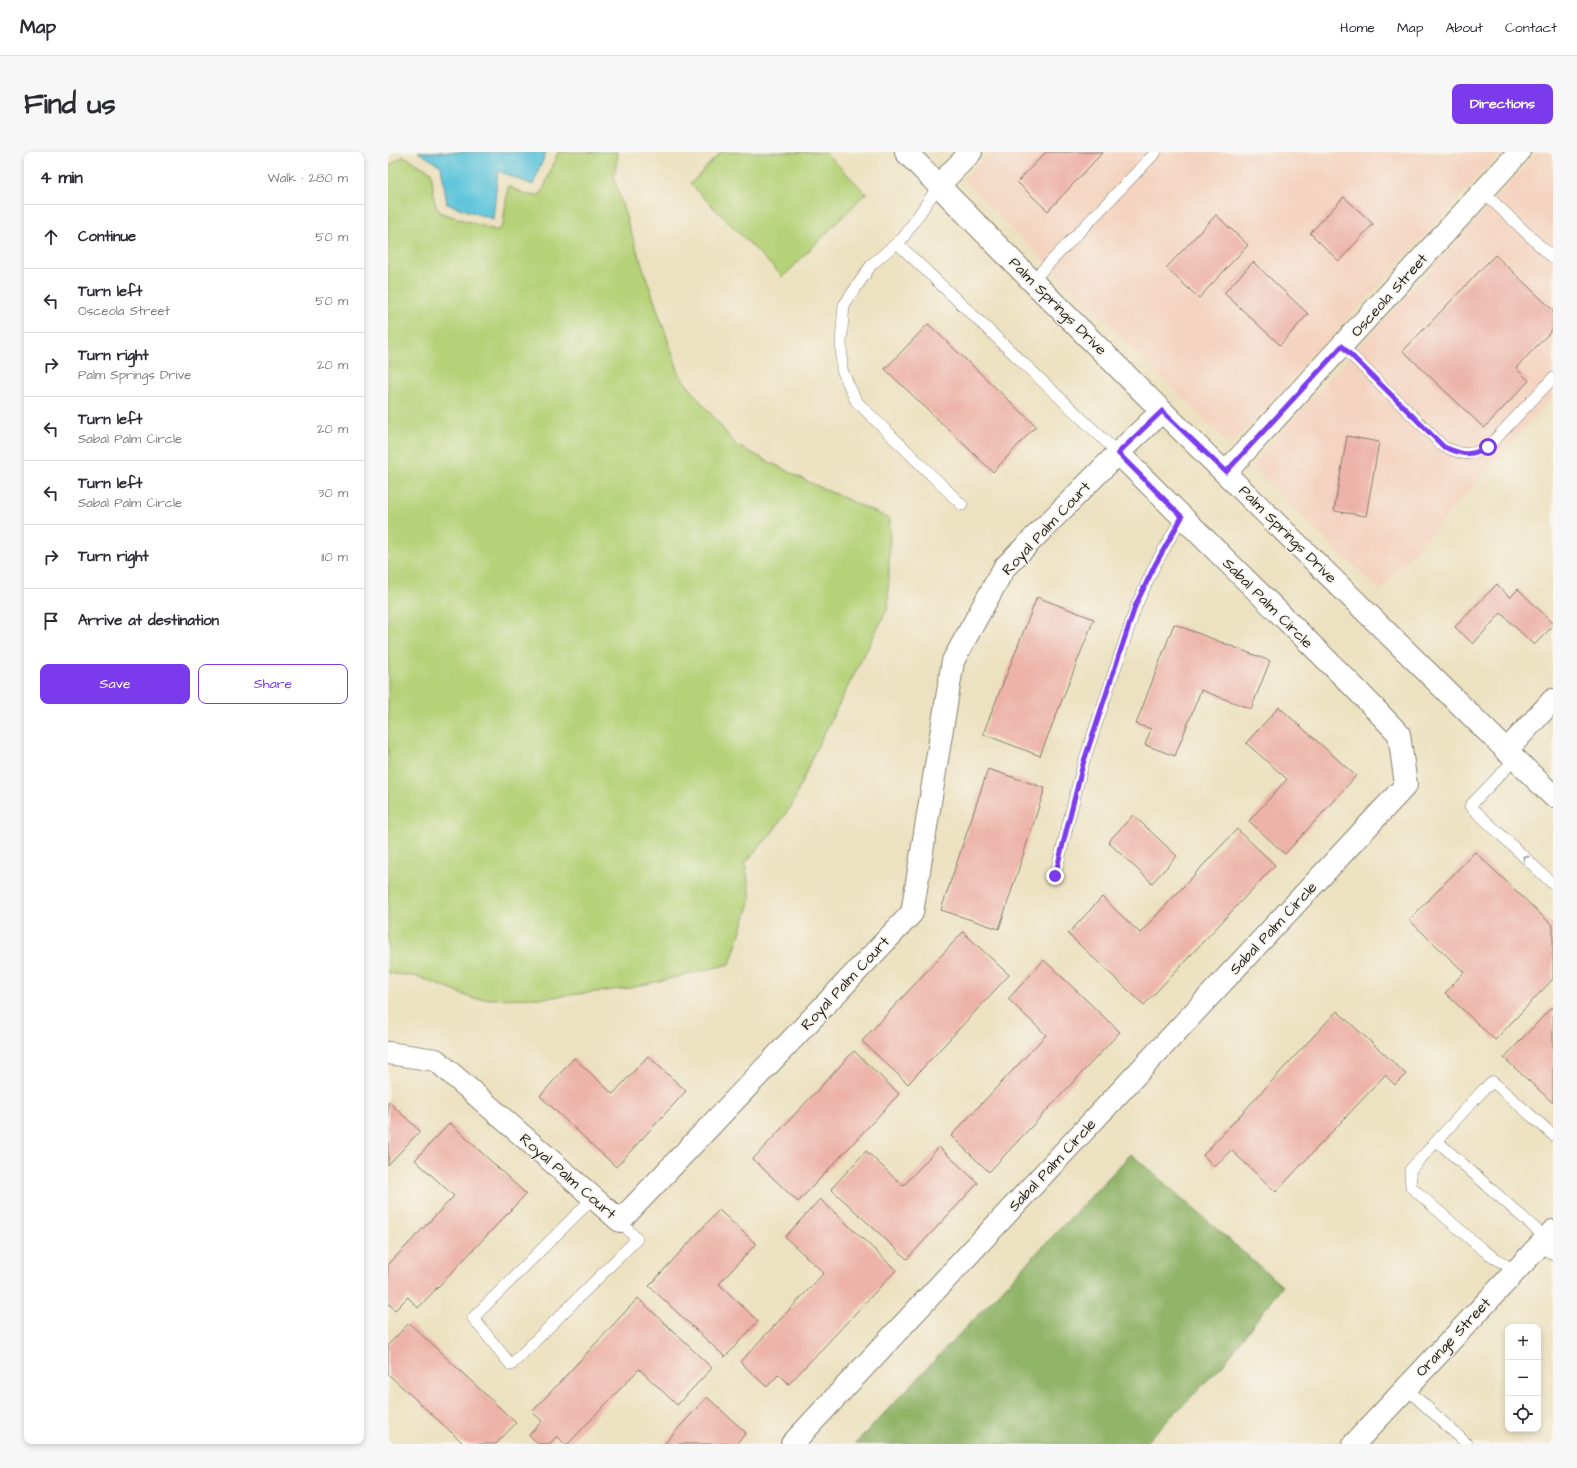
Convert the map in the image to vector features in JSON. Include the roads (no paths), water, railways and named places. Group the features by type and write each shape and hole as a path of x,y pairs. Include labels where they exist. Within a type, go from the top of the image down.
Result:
{"street":[{"name":"Palm Springs Drive","path":"906,152 1162,411 1226,472 1553,796"},
{"path":"939,185 971,152"},
{"name":"Osceola Street","path":"1226,472 1519,152"},
{"path":"1118,453 1162,411"},
{"name":"Sabal Palm Circle","path":"792,1444 1406,785 1399,734 1353,686 1118,453"},
{"name":"Royal Palm Court","path":"388,1053 436,1060 620,1221 912,913 953,661 1004,568 1118,453"},
{"path":"1510,755 1553,700"},
{"name":"Orange Street","path":"1354,1444 1515,1271 1548,1242"}],"lane":[{"path":"1032,281 1156,152"},
{"path":"939,185 903,238 872,264 844,305 841,341 842,370 856,401 962,505"},
{"path":"1482,192 1553,258"},
{"path":"897,243 1118,453"},
{"path":"1342,346 1444,447 1460,454 1474,454 1488,447 1553,378"},
{"path":"1055,876 1083,764 1136,604 1155,565 1182,517"},
{"path":"1510,755 1470,806 1553,884"},
{"path":"1515,1271 1483,1250 1411,1187 1410,1170 1484,1089 1493,1082 1553,1135"},
{"path":"1437,1141 1548,1242"},
{"path":"593,1198 473,1318 511,1365 637,1239 620,1221"},
{"path":"1406,1388 1467,1444"}],"water":[{"path":"418,152 546,152 533,185 498,171 493,219 447,204 441,166"}]}
